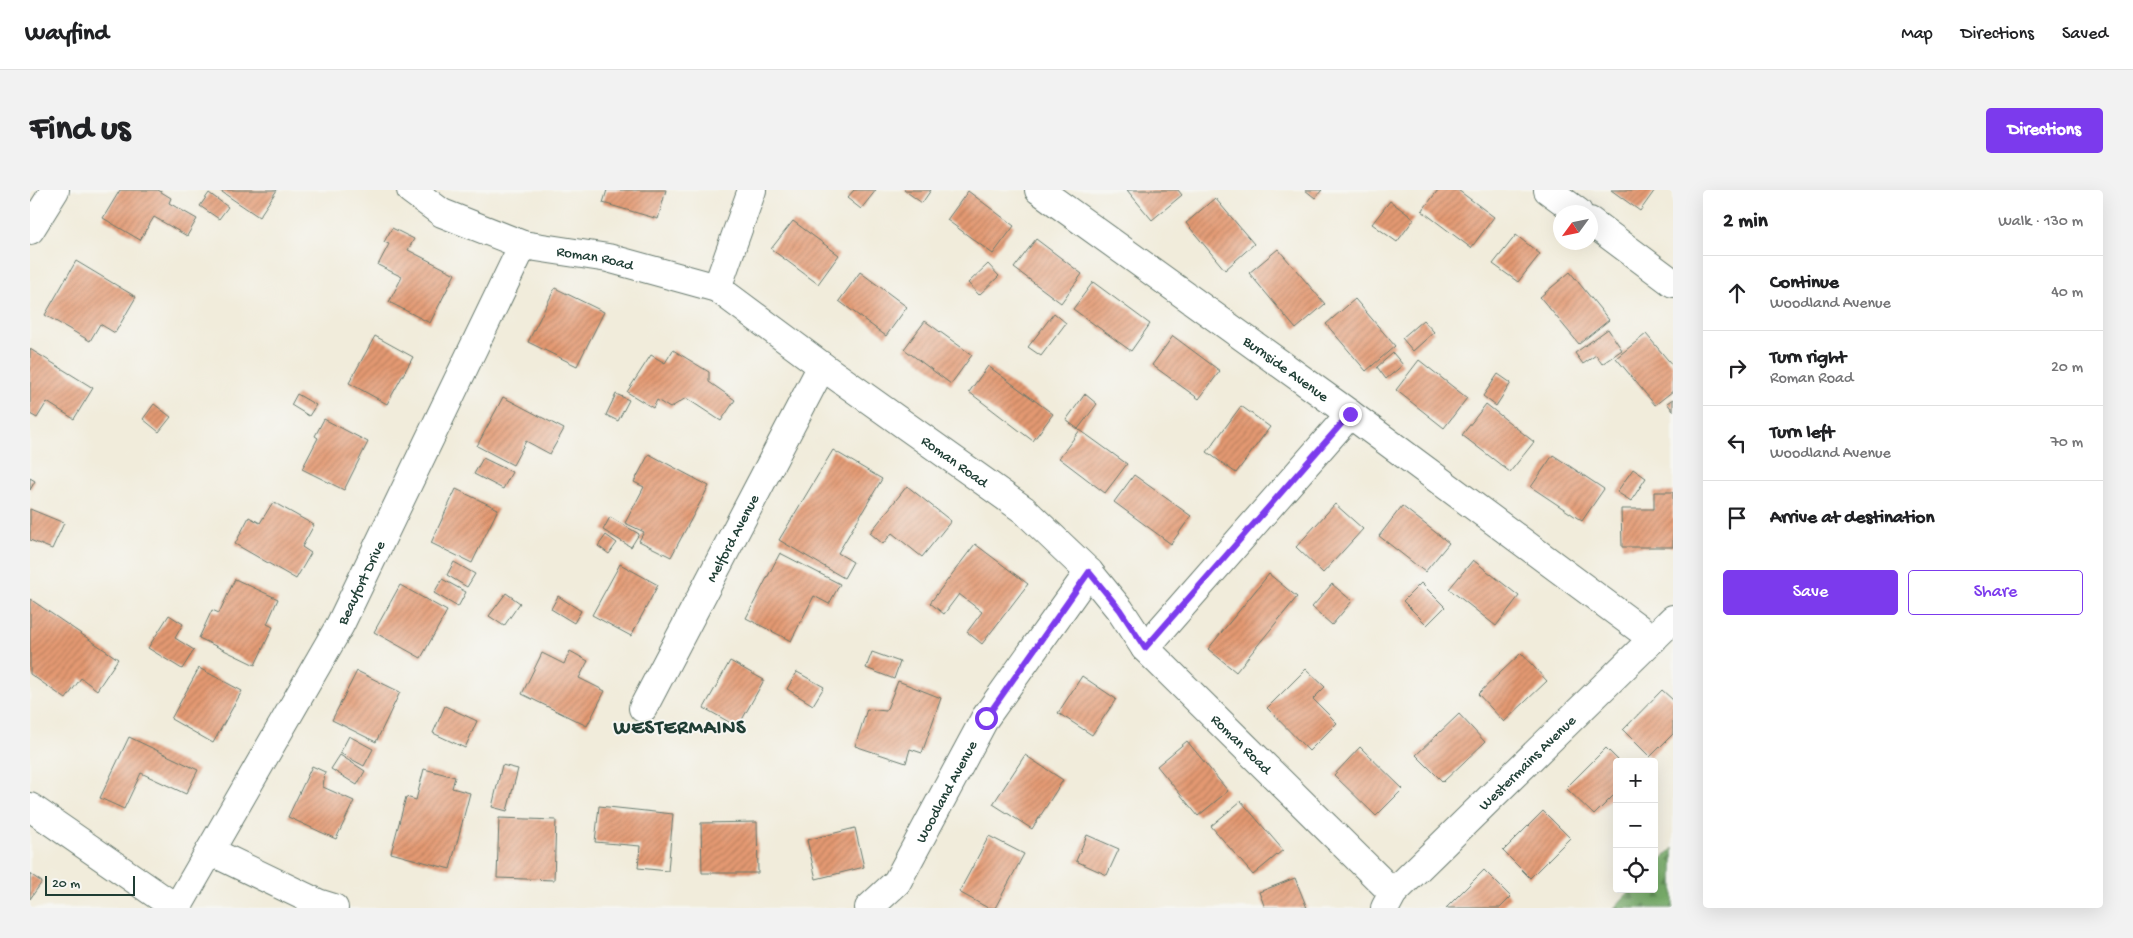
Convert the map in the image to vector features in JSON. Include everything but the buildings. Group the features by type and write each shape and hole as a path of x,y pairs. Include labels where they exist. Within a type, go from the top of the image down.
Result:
{"street":[{"path":"30,230 55,190"},
{"name":"Roman Road","path":"412,190 442,213 523,245 608,258 717,288 822,366 1024,510 1089,572 1120,610 1145,648 1389,901"},
{"path":"717,288 752,190"},
{"name":"Burnside Avenue","path":"1039,190 1350,414 1652,639"},
{"path":"1548,190 1568,205"},
{"path":"1598,228 1673,283"},
{"name":"Beaufort Drive","path":"176,908 340,625 523,245"},
{"name":"Melford Avenue","path":"643,708 822,366"},
{"path":"1145,648 1350,414"},
{"name":"Woodland Avenue","path":"869,908 898,882 986,718 1089,572"},
{"name":"Westermains Avenue","path":"1389,901 1673,619"},
{"path":"30,807 176,908"},
{"path":"210,851 318,903 334,908"}],"green space":[{"path":"1673,848 1673,908 1614,908 1628,893 1658,893 1658,863"}],"district":[{"name":"WESTERMAINS","path":"680,726"}],"route":[{"path":"986,718 1089,572 1120,610 1145,648 1350,414"}]}
